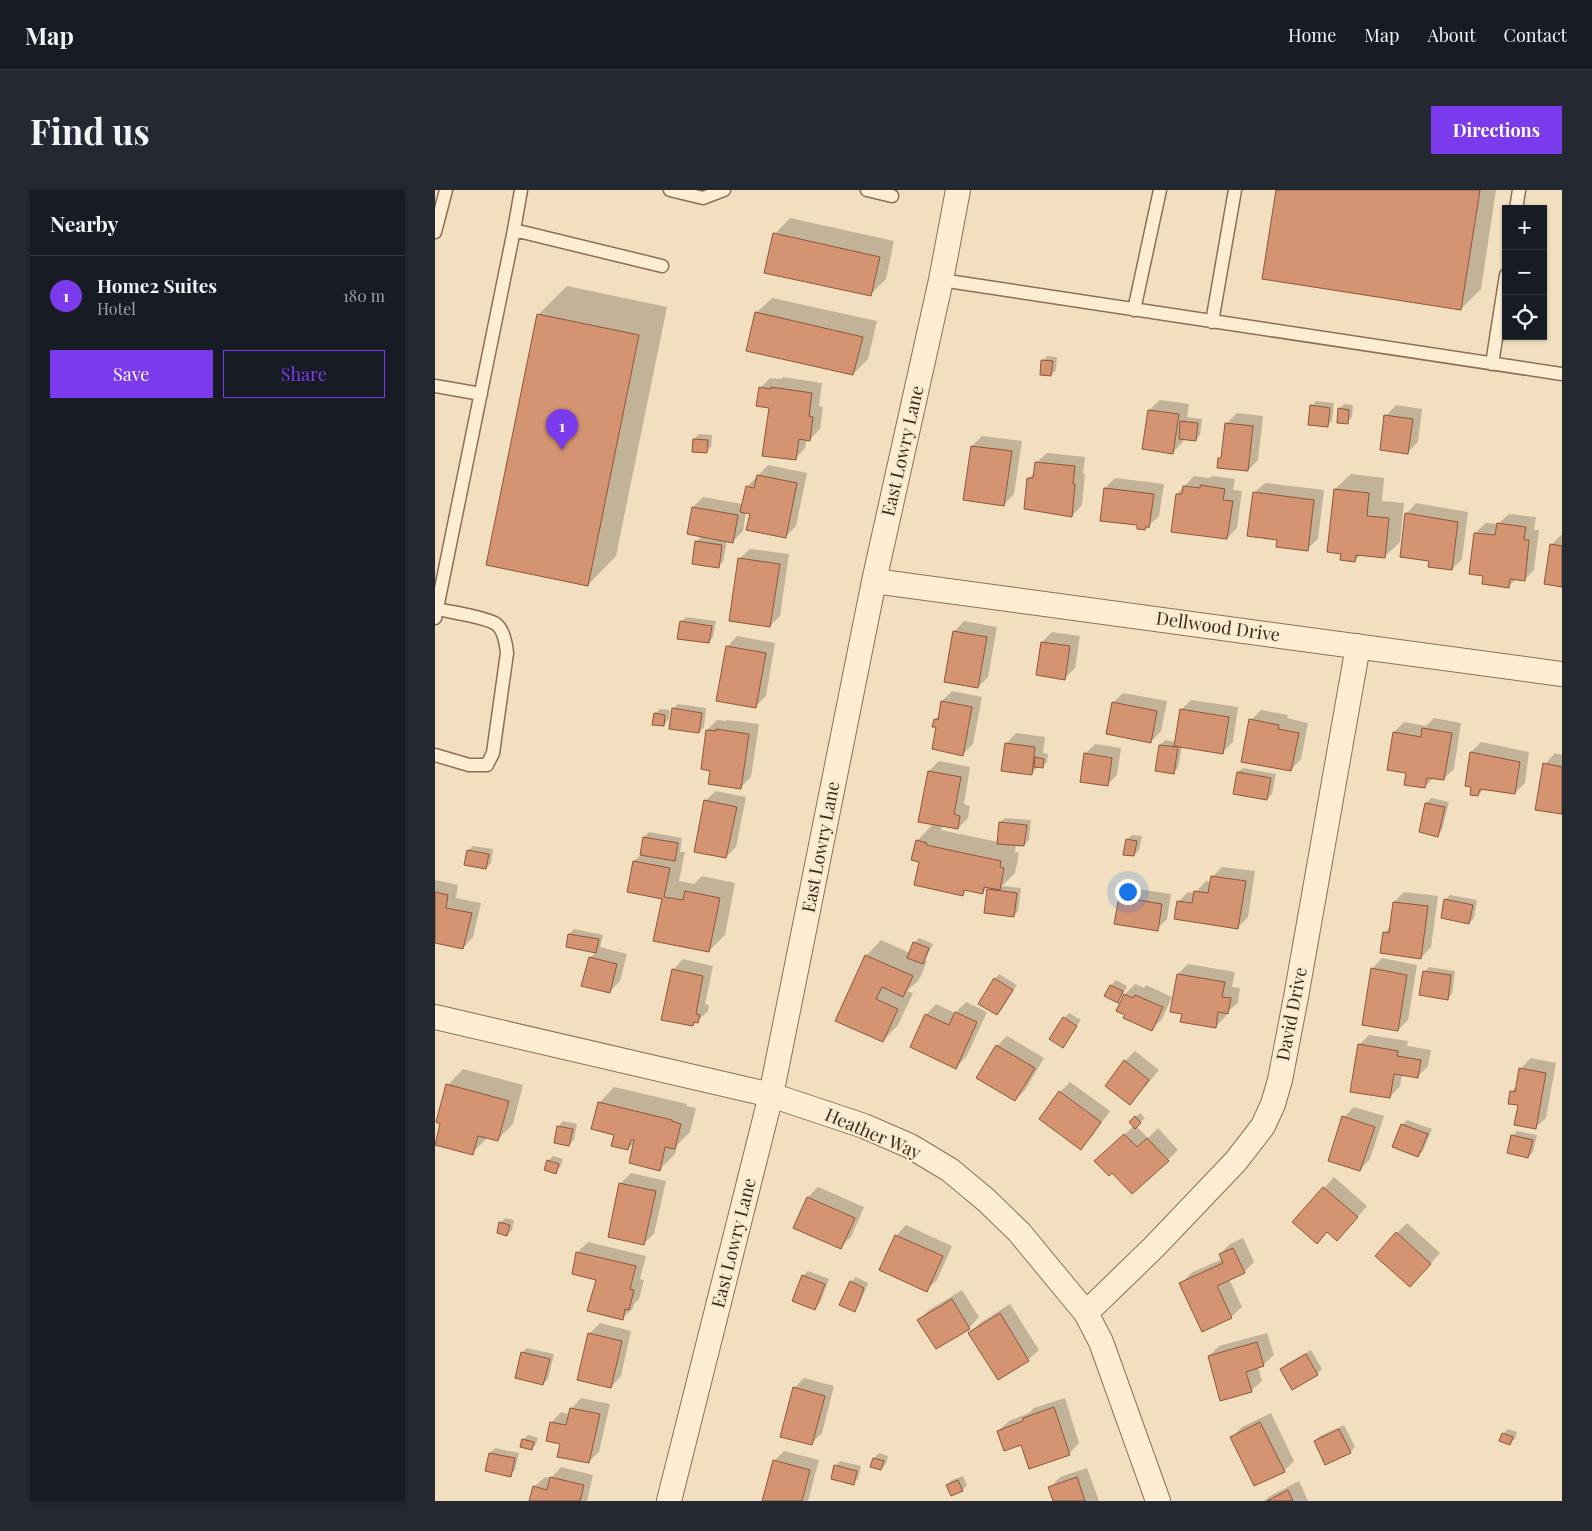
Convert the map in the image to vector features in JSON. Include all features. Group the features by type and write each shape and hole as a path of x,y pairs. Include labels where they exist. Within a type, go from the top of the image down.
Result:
{"street":[{"name":"East Lowry Lane","path":"669,1501 771,1095 874,581 941,280 958,190"},
{"name":"Dellwood Drive","path":"874,581 1562,674"},
{"name":"David Drive","path":"1086,1313 1154,1248 1236,1161 1263,1126 1273,1104 1280,1080 1296,997 1358,646"},
{"name":"Heather Way","path":"435,1017 771,1095 864,1126 910,1146 950,1170 987,1200 1019,1232 1086,1313 1101,1342 1158,1501"}],"lane":[{"path":"435,232 446,190"},
{"path":"435,755 469,765 487,765 493,753 507,653 506,640 497,624 486,620 436,614 515,230 521,190"},
{"path":"673,190 703,198 724,190"},
{"path":"867,190 892,196"},
{"path":"1134,310 1160,190"},
{"path":"1212,322 1235,190"},
{"path":"1517,205 1519,190"},
{"path":"515,230 662,266"},
{"path":"941,280 1562,374"},
{"path":"1492,364 1503,295"},
{"path":"435,386 481,394"}],"building":[{"path":"1276,190 1480,190 1461,310 1262,279"},
{"path":"773,233 880,257 871,296 764,273"},
{"path":"755,312 863,337 853,375 746,351"},
{"path":"537,314 639,335 588,586 486,565"},
{"path":"1041,360 1053,361 1051,376 1040,375"},
{"path":"759,387 812,393 809,416 813,417 810,441 799,439 796,460 762,456 769,408 756,406"},
{"path":"1310,405 1330,408 1328,427 1308,425"},
{"path":"1338,408 1349,410 1348,424 1337,423"},
{"path":"1148,410 1179,414 1173,454 1142,449"},
{"path":"1384,415 1413,419 1408,454 1380,450"},
{"path":"1180,421 1198,423 1196,441 1179,439"},
{"path":"1225,423 1253,426 1248,471 1217,468 1218,458 1221,458"},
{"path":"693,439 708,440 707,453 692,452"},
{"path":"971,446 1012,451 1004,506 963,500"},
{"path":"1035,462 1075,466 1072,517 1024,509 1027,478 1033,478"},
{"path":"757,475 797,483 786,538 746,530 750,514 740,512 746,486 754,488"},
{"path":"1200,485 1225,489 1223,500 1233,501 1227,539 1171,532 1176,494 1182,494 1183,486 1200,488"},
{"path":"1104,488 1154,494 1149,528 1146,526 1145,530 1137,529 1137,525 1100,521"},
{"path":"1334,489 1369,493 1367,516 1389,518 1385,558 1356,555 1355,562 1340,560 1341,554 1327,552"},
{"path":"1253,492 1314,500 1308,551 1276,547 1277,540 1247,536"},
{"path":"692,507 738,515 733,543 687,534"},
{"path":"1405,513 1458,522 1452,570 1428,567 1429,561 1400,557"},
{"path":"1497,523 1526,527 1524,540 1529,540 1525,581 1510,579 1509,588 1482,584 1483,576 1469,574 1474,533 1495,535"},
{"path":"695,541 722,545 719,568 692,564"},
{"path":"1550,544 1562,546 1562,587 1544,584"},
{"path":"738,558 780,564 770,627 729,621"},
{"path":"680,621 712,626 709,643 677,639"},
{"path":"953,631 987,637 978,688 944,682"},
{"path":"1041,642 1070,646 1065,680 1036,675"},
{"path":"726,646 766,653 756,708 716,701"},
{"path":"941,701 972,707 963,756 932,749 936,727 932,727 934,719 938,720"},
{"path":"1112,702 1157,711 1151,743 1106,734"},
{"path":"672,708 702,713 699,733 669,729"},
{"path":"1180,709 1229,717 1223,754 1174,746"},
{"path":"654,713 665,715 664,726 652,725"},
{"path":"1249,719 1279,725 1278,729 1299,733 1291,771 1241,762"},
{"path":"1422,728 1452,733 1444,780 1427,778 1425,788 1404,785 1406,773 1387,770 1393,732 1421,737"},
{"path":"716,729 749,734 741,789 708,784 710,771 701,769 706,730 716,731"},
{"path":"1005,743 1035,747 1032,775 1001,771"},
{"path":"1159,745 1178,747 1174,774 1155,771"},
{"path":"1470,752 1520,762 1515,794 1480,789 1478,796 1470,795 1471,787 1465,786"},
{"path":"1084,753 1112,758 1108,786 1080,782"},
{"path":"1035,757 1044,759 1043,768 1034,767"},
{"path":"1543,763 1562,767 1562,814 1535,810"},
{"path":"928,771 961,777 954,814 960,816 958,829 918,822"},
{"path":"1237,772 1271,778 1267,800 1233,794"},
{"path":"704,800 737,807 726,858 694,852"},
{"path":"1425,803 1445,807 1438,837 1419,832"},
{"path":"999,822 1027,825 1024,846 997,844"},
{"path":"643,837 678,843 675,861 640,855"},
{"path":"1126,839 1137,841 1134,856 1123,855"},
{"path":"916,840 927,843 926,845 1001,861 1000,867 1004,868 1000,890 984,887 983,894 964,890 963,896 914,885 919,862 911,860"},
{"path":"467,850 489,854 486,869 464,865"},
{"path":"633,861 670,868 664,897 683,900 685,891 720,898 709,952 653,941 662,899 627,892"},
{"path":"1211,876 1246,881 1238,929 1174,919 1177,901 1192,903 1194,891 1208,893"},
{"path":"987,889 1017,893 1014,917 984,913"},
{"path":"435,892 448,895 446,908 472,913 463,949 435,943"},
{"path":"1119,897 1162,904 1158,931 1114,924"},
{"path":"1444,899 1473,905 1469,924 1441,918"},
{"path":"1393,902 1428,906 1421,959 1380,953 1383,932 1389,933"},
{"path":"568,934 599,939 596,953 566,947"},
{"path":"913,942 929,948 923,964 907,958"},
{"path":"865,955 913,976 903,997 882,987 876,999 898,1009 883,1042 835,1021"},
{"path":"589,957 617,964 610,993 581,986"},
{"path":"1371,968 1407,975 1398,1031 1362,1025"},
{"path":"672,969 703,976 696,1014 700,1015 698,1023 694,1022 693,1026 661,1020"},
{"path":"1423,971 1451,975 1448,1000 1419,995"},
{"path":"1177,974 1225,982 1222,997 1231,998 1228,1014 1218,1012 1216,1028 1180,1022 1182,1014 1170,1012"},
{"path":"994,978 1013,990 997,1015 978,1004"},
{"path":"1110,985 1123,991 1118,1003 1104,996"},
{"path":"1124,994 1133,998 1135,995 1163,1007 1152,1031 1123,1018 1125,1015 1116,1011"},
{"path":"955,1012 977,1022 956,1069 910,1047 925,1014 949,1025"},
{"path":"1063,1017 1077,1026 1063,1048 1049,1039"},
{"path":"1358,1044 1398,1051 1397,1056 1421,1060 1418,1078 1394,1074 1390,1098 1350,1092"},
{"path":"996,1045 1035,1068 1015,1101 976,1078"},
{"path":"1124,1060 1149,1080 1130,1105 1105,1086"},
{"path":"1519,1068 1546,1073 1536,1129 1514,1125 1518,1105 1508,1104 1510,1091 1515,1092"},
{"path":"446,1084 509,1101 498,1141 478,1136 473,1155 435,1145 440,1124 436,1122"},
{"path":"1059,1091 1101,1122 1081,1150 1039,1119"},
{"path":"598,1102 672,1120 681,1124 675,1149 665,1147 660,1171 629,1163 634,1140 631,1140 628,1150 611,1146 614,1135 591,1129"},
{"path":"1135,1116 1141,1123 1135,1129 1129,1122"},
{"path":"1342,1116 1375,1127 1360,1171 1328,1161"},
{"path":"1401,1124 1428,1134 1418,1157 1392,1147"},
{"path":"557,1126 573,1129 569,1146 554,1143"},
{"path":"1124,1134 1137,1147 1147,1138 1169,1161 1132,1194 1112,1173 1109,1176 1094,1161"},
{"path":"1511,1135 1533,1140 1528,1158 1507,1153"},
{"path":"547,1160 559,1164 556,1174 544,1170"},
{"path":"619,1183 656,1191 644,1245 608,1237"},
{"path":"1323,1187 1358,1217 1337,1241 1327,1232 1317,1244 1292,1222"},
{"path":"807,1197 855,1218 841,1249 793,1228"},
{"path":"499,1222 510,1225 507,1236 497,1233"},
{"path":"1396,1232 1431,1264 1410,1287 1375,1256"},
{"path":"895,1235 943,1256 927,1292 879,1270"},
{"path":"1233,1248 1245,1273 1217,1286 1232,1318 1202,1332 1179,1283 1223,1263 1219,1254"},
{"path":"576,1252 636,1266 630,1289 634,1290 629,1310 625,1309 623,1320 587,1311 596,1280 572,1274"},
{"path":"802,1275 825,1284 815,1310 792,1301"},
{"path":"850,1281 864,1288 855,1312 839,1305"},
{"path":"952,1299 970,1329 936,1349 917,1320"},
{"path":"1000,1313 1029,1361 998,1380 968,1333"},
{"path":"588,1333 622,1341 611,1388 577,1380"},
{"path":"1257,1342 1264,1366 1246,1372 1252,1392 1220,1401 1208,1356"},
{"path":"521,1352 550,1359 543,1385 515,1378"},
{"path":"1306,1354 1318,1375 1292,1390 1280,1369"},
{"path":"793,1387 825,1396 812,1445 780,1437"},
{"path":"1054,1407 1070,1455 1029,1469 1021,1445 1004,1451 997,1431 1023,1421 1023,1418"},
{"path":"570,1408 600,1414 589,1463 557,1457 560,1444 546,1441 550,1422 566,1425"},
{"path":"1260,1422 1285,1472 1254,1486 1230,1437"},
{"path":"1339,1429 1351,1453 1325,1465 1314,1441"},
{"path":"1502,1433 1513,1437 1510,1445 1499,1441"},
{"path":"522,1439 534,1442 532,1450 520,1447"},
{"path":"489,1453 515,1458 511,1477 485,1471"},
{"path":"873,1458 884,1461 881,1470 870,1467"},
{"path":"773,1460 810,1470 802,1501 762,1501"},
{"path":"834,1465 857,1471 854,1485 831,1479"},
{"path":"550,1477 584,1485 580,1501 529,1501 533,1486 547,1490"},
{"path":"1077,1477 1085,1501 1053,1501 1048,1487"},
{"path":"958,1480 963,1491 951,1496 946,1485"},
{"path":"1288,1490 1293,1501 1267,1501"}],"place":[{"name":"Home2 Suites","path":"562,450"}]}
